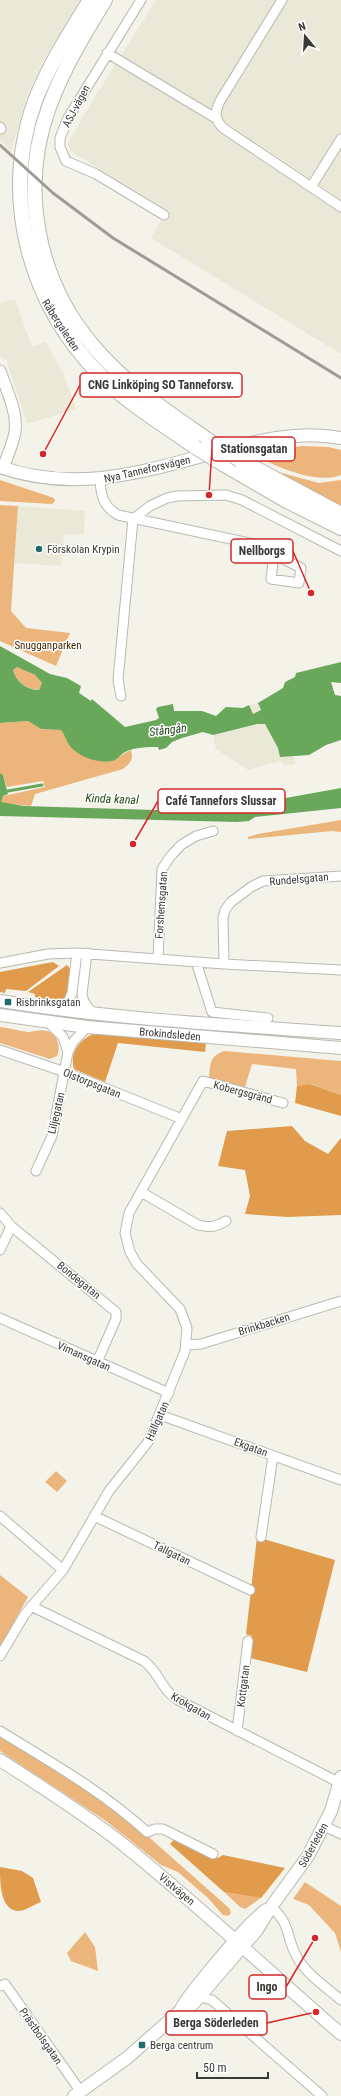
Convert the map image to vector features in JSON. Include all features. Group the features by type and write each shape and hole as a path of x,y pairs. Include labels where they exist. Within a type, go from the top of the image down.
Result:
{"main road":[{"name":"Råbergaleden","path":"90,0 48,72 34,102 28,122 19,179 19,202 24,240 30,262 43,297 66,337 82,357 102,377 128,399 223,464 285,500 341,528"},
{"name":"Råbergaleden","path":"105,0 61,77 43,126 37,150 34,200 39,238 58,293 74,320 94,348 135,388 208,440 240,460 341,514"},
{"name":"Nya Tanneforsvägen","path":"2,468 46,479 100,480 132,474 254,441 277,437 316,436 341,438"},
{"name":"Brokindsleden","path":"0,1001 92,1014 341,1033"},
{"name":"Brokindsleden","path":"0,1015 87,1027 341,1048"},
{"name":"Vistvägen","path":"0,1760 56,1796 114,1838 193,1903 341,2034"},
{"name":"Söderleden","path":"77,2094 127,2058 179,2012 200,1997 239,1944 250,1923 271,1907 308,1856 324,1826 340,1780"},
{"name":"Söderleden","path":"179,2012 187,1998 239,1944"}],"street":[{"name":"ASJ-vägen","path":"141,0 68,118 60,138 60,147 66,161 72,165 96,174 164,214"},
{"path":"282,0 216,108 217,119 222,128 341,207"},
{"path":"107,53 217,119"},
{"path":"311,187 341,139"},
{"path":"0,371 15,423 14,436 2,468"},
{"path":"100,480 102,497 108,508 118,515 264,546 274,554"},
{"path":"121,696 118,680 133,519 150,506 167,498 177,496 226,495 242,500 341,551"},
{"name":"Forshemsgatan","path":"158,958 162,870 181,844 196,836 213,831"},
{"name":"Rundelsgatan","path":"224,964 224,913 227,906 236,899 263,881 341,876"},
{"path":"58,1010 68,1002 72,993 77,953"},
{"path":"87,953 82,994 84,1002 92,1014"},
{"path":"0,963 48,954 87,953 224,964 341,970"},
{"path":"196,962 212,1012 268,1018"},
{"path":"48,1022 63,1036 68,1052"},
{"name":"Liljegatan","path":"36,1171 52,1136 68,1052 73,1042 87,1027"},
{"name":"Olstorpsgatan","path":"0,1050 65,1072 182,1119"},
{"name":"Hällgatan","path":"0,1656 31,1606 63,1570 109,1491 148,1442 169,1393 187,1345 187,1328 180,1309 137,1264 128,1246 126,1233 127,1219 204,1081"},
{"name":"Kobergsgränd","path":"204,1081 283,1103"},
{"path":"141,1192 198,1225 208,1228 215,1227 226,1221"},
{"name":"Bondegatan","path":"0,1213 11,1226 116,1312 116,1320 97,1362"},
{"path":"0,1250 11,1226"},
{"name":"Brinkbacken","path":"187,1345 201,1344 341,1301"},
{"name":"Vimansgatan","path":"0,1318 169,1393"},
{"name":"Ekgatan","path":"160,1415 341,1480"},
{"path":"261,1537 273,1456"},
{"path":"0,1516 63,1570"},
{"name":"Tallgatan","path":"94,1516 250,1590"},
{"name":"Krokgatan","path":"31,1606 140,1659 149,1666 169,1694 237,1731 340,1780"},
{"name":"Kottgatan","path":"237,1731 248,1641"},
{"path":"0,1731 107,1798 147,1832 155,1829 163,1829 213,1854"},
{"path":"324,1826 341,1834"},
{"path":"271,1907 285,1922 294,1953 300,1963 341,2000"},
{"name":"Prästbolsgatan","path":"0,1986 5,1984 77,2094"},
{"path":"200,1997 212,2000 322,2096"}],"shaded area":[{"path":"0,0 80,0 47,54 28,93 11,152 0,140"},
{"path":"156,0 341,0 341,354 151,238 167,210 70,151 68,144 83,116"},
{"path":"15,299 32,347 46,342 64,375 76,409 27,424 6,359 2,360 0,355 0,303"},
{"name":"Förskolan Krypin","path":"18,506 85,511 84,535 64,534 61,566 14,563"},
{"path":"265,699 285,756 293,756 296,764 285,766 281,761 248,770 216,749 213,735 217,716 226,707 243,708"},
{"path":"53,962 59,966 26,991 6,989 5,993 0,992 0,972"},
{"path":"67,965 71,970 68,996 64,999 52,1002 35,997 35,994 28,992"},
{"path":"93,1034 206,1043 205,1052 118,1043 105,1082 74,1069 73,1058 76,1048 83,1040"},
{"path":"310,1084 341,1095 341,1116 295,1103 297,1086"},
{"path":"292,1126 305,1141 328,1154 341,1138 341,1215 288,1217 245,1214 250,1196 245,1170 218,1166 227,1131"},
{"path":"257,1537 335,1560 307,1672 250,1658 252,1636 246,1634"},
{"path":"175,1838 198,1851 218,1858 223,1855 285,1868 261,1898 224,1892 170,1844"},
{"path":"0,1867 22,1871 33,1878 41,1902 21,1911 12,1909 8,1906 4,1901 2,1894"}],"green space":[{"path":"302,446 328,447 341,450 341,475 319,478 307,476 283,469 252,454"},
{"path":"267,469 319,483 341,480 341,507"},
{"path":"0,480 54,498 55,501 52,504 0,501"},
{"name":"Snugganparken","path":"0,505 18,506 11,611 26,628 70,633 56,666 0,641"},
{"path":"17,667 35,675 42,683 39,690 30,688 19,681 13,670"},
{"path":"28,721 41,729 61,730 70,745 96,759 115,760 131,750 132,759 123,769 35,794 31,806 2,803 0,802 3,796 45,787 43,781 7,787 3,775 0,773 0,723"},
{"path":"341,820 341,832 332,831 248,839 248,837 258,834"},
{"path":"0,1027 28,1032 42,1030 51,1033 58,1041 59,1049 57,1056 50,1059 0,1043"},
{"path":"225,1051 341,1061 341,1095 311,1084 297,1086 296,1069 252,1064 245,1087 209,1078 212,1061 216,1055"},
{"path":"56,1471 67,1481 57,1492 45,1482"},
{"path":"0,1575 28,1597 0,1647"},
{"path":"0,1734 108,1801 229,1908 231,1913 228,1916 223,1915 208,1898 178,1872 161,1865 106,1821 0,1751"},
{"path":"305,1882 341,1906 341,1952 335,1933 309,1905 293,1899"},
{"path":"224,1892 261,1898 245,1909 240,1907"},
{"path":"85,1932 95,1947 98,1971 71,1961 67,1953"}],"water":[{"name":"Stångån","path":"0,646 50,674 67,678 81,686 79,693 91,701 92,699 125,727 156,720 159,718 156,709 158,707 173,704 174,711 202,711 216,716 226,707 243,708 249,705 253,714 261,710 258,703 283,688 285,682 295,677 296,673 341,662 341,683 331,682 335,695 341,696 341,740 326,745 309,755 280,757 278,748 265,724 257,724 213,735 203,732 172,742 166,748 159,750 158,747 137,748 125,752 115,760 97,761 78,754 69,744 61,730 41,729 28,721 0,723","holes":["17,667 35,675 42,683 39,690 30,689 19,682 13,670"]},
{"path":"0,773 3,775 8,794 3,796 1,802 24,806 221,812 242,806 341,788 341,808 255,817 249,821 237,822 0,816"}],"waterway":[{"path":"8,791 42,785"}],"railway":[{"path":"0,145 53,193 113,238 341,378"}],"place":[{"name":"CNG Linköping SO Tanneforsv.","path":"43,454"},
{"name":"Stationsgatan","path":"209,495"},
{"name":"Förskolan Krypin","path":"39,549"},
{"name":"Nellborgs","path":"311,593"},
{"name":"Café Tannefors Slussar","path":"133,844"},
{"name":"Risbrinksgatan","path":"8,1002"},
{"name":"Ingo","path":"315,1938"},
{"name":"Berga Söderleden","path":"316,2012"},
{"name":"Berga centrum","path":"142,2045"}],"water label":[{"name":"Kinda kanal","path":"112,799"}]}
